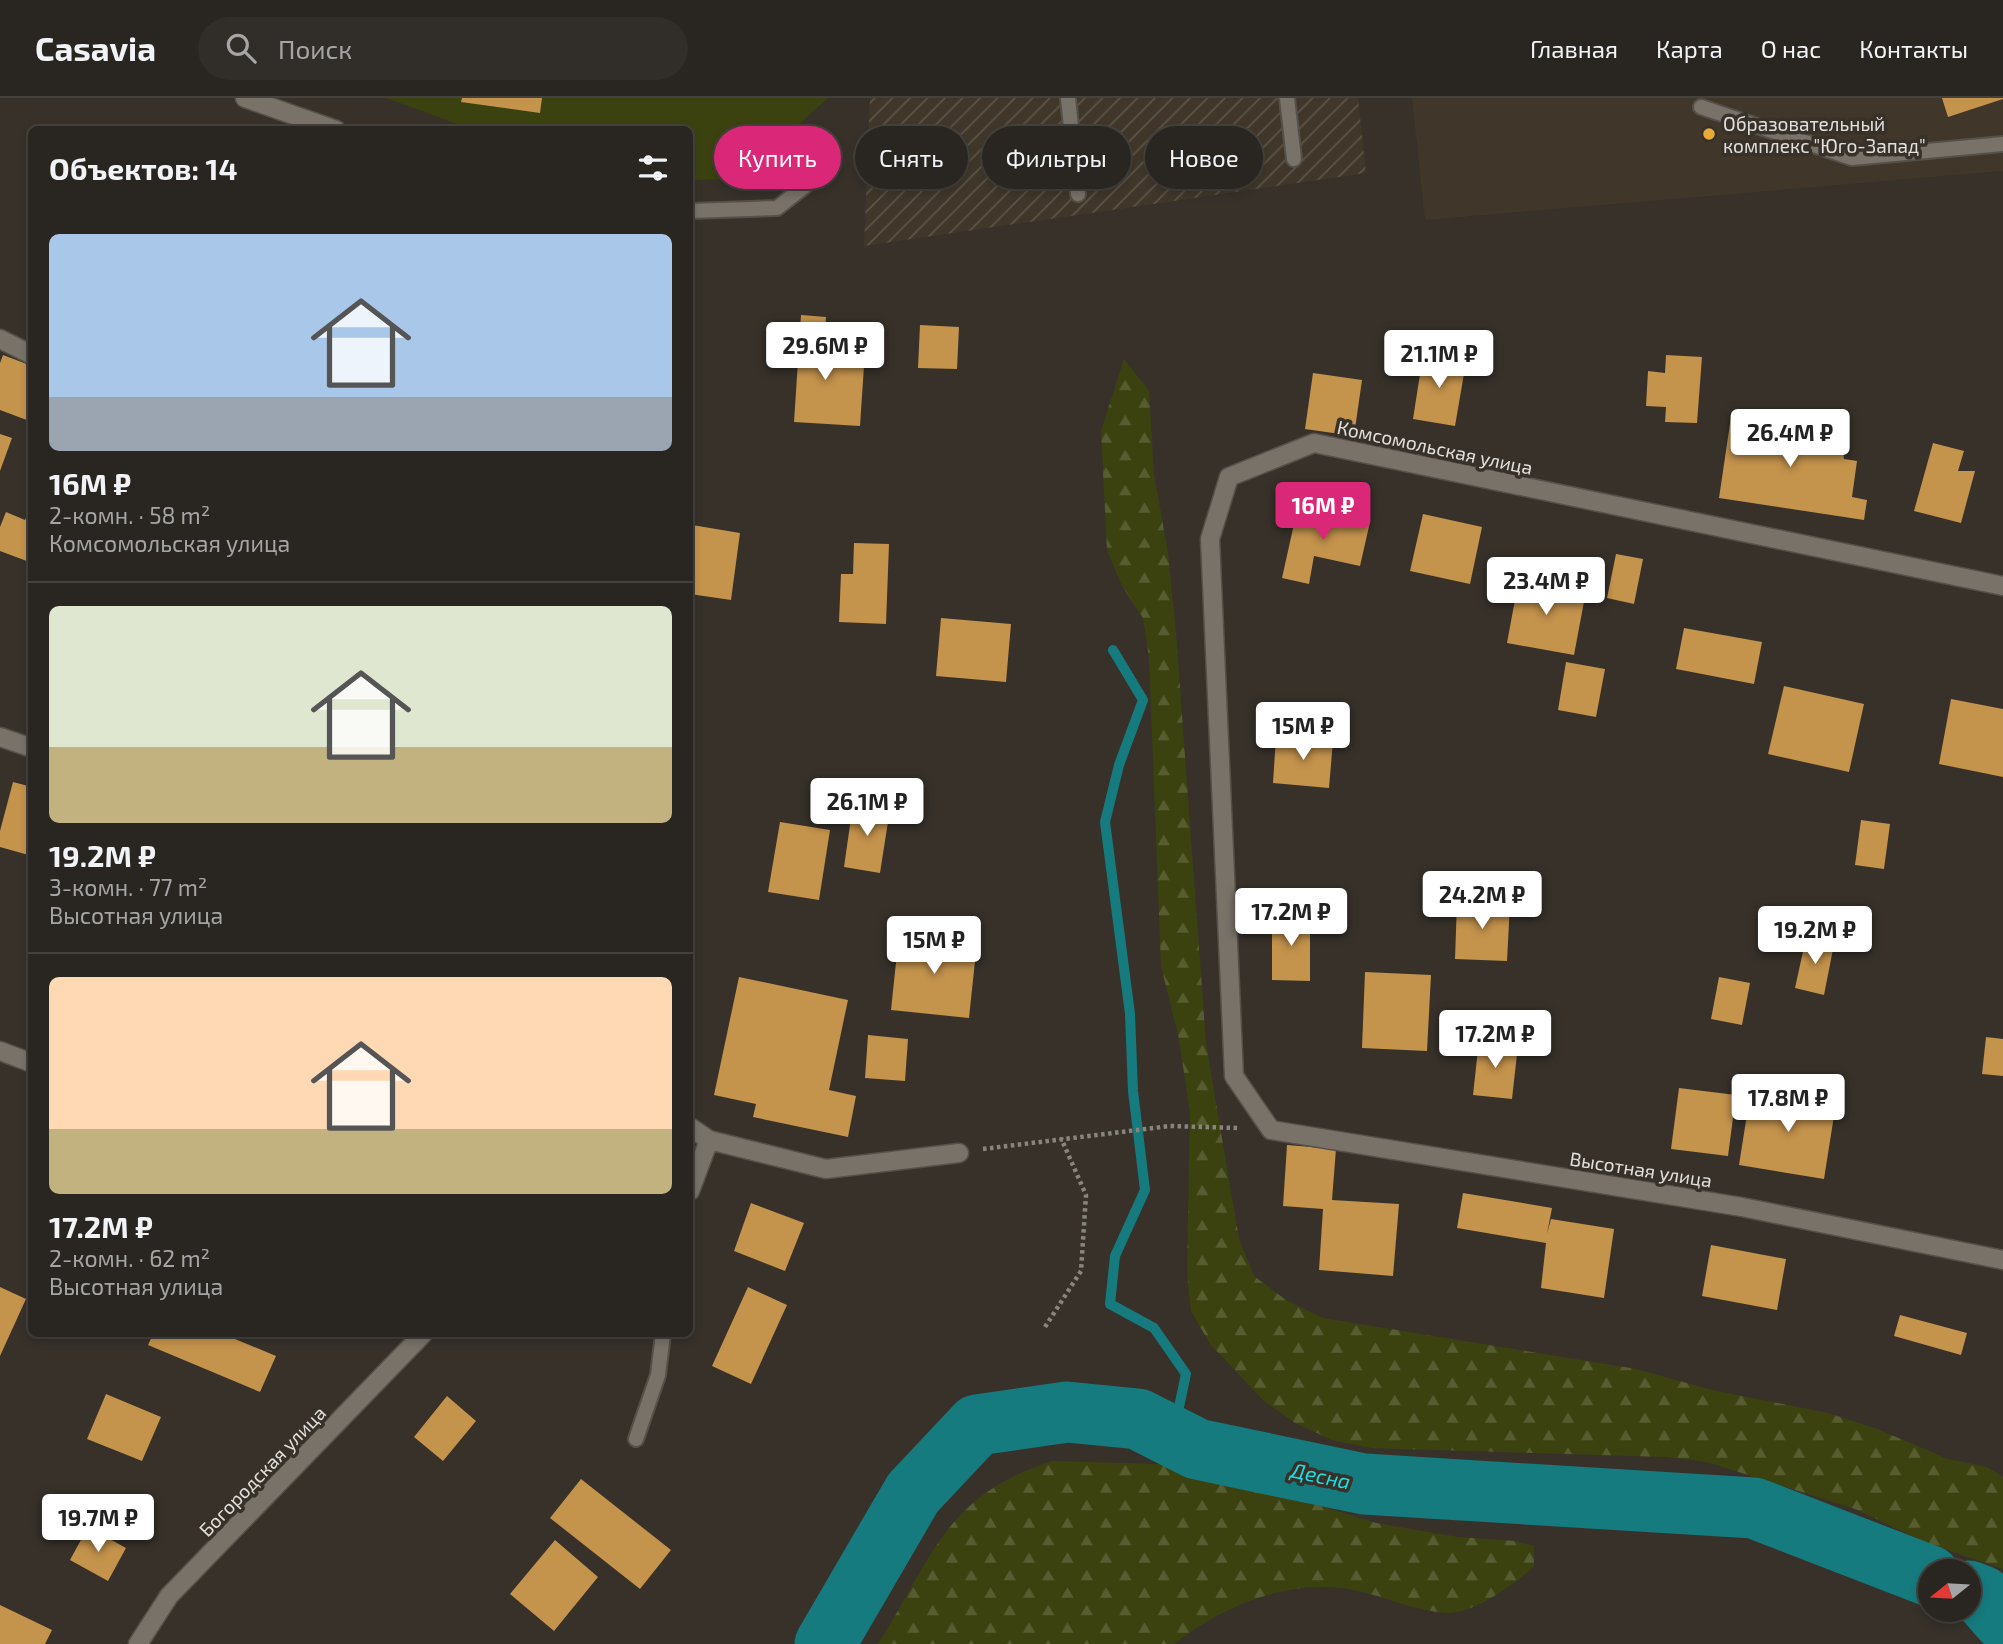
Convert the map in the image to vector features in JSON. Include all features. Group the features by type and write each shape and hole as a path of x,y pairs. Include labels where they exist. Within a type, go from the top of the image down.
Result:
{"street":[{"path":"245,98 325,126"},
{"path":"0,339 28,353"},
{"name":"Комсомольская улица","path":"1271,1130 1234,1076 1210,539 1229,477 1314,443 2003,586"},
{"path":"0,737 28,747"},
{"path":"0,1051 28,1062"},
{"path":"693,1129 709,1140 826,1169 959,1153"},
{"name":"Высотная улица","path":"1271,1130 1742,1207 2003,1261"},
{"path":"693,1183 709,1140"},
{"name":"Богородская улица","path":"138,1644 169,1596 421,1337"}],"lane":[{"path":"1068,98 1078,194"},
{"path":"1287,98 1294,159"},
{"path":"1702,107 1852,158 2003,144"},
{"path":"693,211 777,208 801,189"},
{"path":"636,1439 658,1374 663,1337"}],"path":[{"path":"959,1153 1106,1131 1170,1126 1271,1130"},
{"path":"1045,1327 1081,1271 1086,1195 1061,1138"}],"shaded area":[{"path":"870,98 1358,98 1366,173 1263,188 1263,126 1145,126 1145,189 1256,189 864,246 866,189 968,189 968,126 869,126"},
{"name":"Образовательный комплекс \"Юго-Запад\"","path":"1412,98 2003,98 2003,171 1425,220"}],"green space":[{"path":"386,98 828,98 797,126 714,126 714,180 693,180 693,126 463,126"},
{"path":"1124,359 1149,391 1154,474 1168,553 1176,633 1206,1043 1239,1239 1254,1276 1286,1300 1323,1318 1636,1369 1712,1390 1828,1413 1875,1428 1948,1459 1987,1467 2003,1477 2003,1569 1981,1561 1981,1559 1927,1543 1855,1509 1707,1462 1666,1457 1371,1448 1332,1440 1295,1423 1263,1400 1210,1344 1191,1311 1187,1272 1190,1113 1179,1039 1161,966 1149,657 1143,618 1122,586 1107,550 1101,431"},
{"path":"1052,1461 1189,1465 1376,1523 1458,1537 1516,1541 1534,1546 1534,1566 1493,1597 1457,1612 1416,1608 1342,1588 1305,1588 1265,1596 1226,1611 1174,1644 878,1644 929,1557 964,1511 987,1492 1016,1475"}],"building":[{"path":"462,98 542,98 540,113 461,102"},
{"path":"1942,98 2003,98 2003,99 1948,117"},
{"path":"801,315 826,317 823,363 864,366 860,426 794,422"},
{"path":"920,325 959,327 957,369 918,368"},
{"path":"3,355 28,364 28,420 0,410 0,363"},
{"path":"1423,355 1466,362 1455,426 1413,419"},
{"path":"1666,355 1702,357 1697,423 1665,422 1666,407 1646,406 1648,371 1665,373"},
{"path":"1313,373 1362,380 1354,436 1305,429"},
{"path":"1731,417 1841,434 1844,459 1857,461 1852,497 1867,500 1864,520 1719,498"},
{"path":"0,434 12,438 0,471"},
{"path":"1933,443 1964,451 1958,471 1975,471 1961,523 1914,511"},
{"path":"1298,506 1370,522 1360,566 1314,556 1309,584 1282,578"},
{"path":"6,512 25,520 28,513 28,562 0,551 0,527"},
{"path":"1423,514 1482,527 1470,584 1410,571"},
{"path":"693,525 740,533 731,600 693,594"},
{"path":"854,543 889,544 886,624 839,622 841,574 853,574"},
{"path":"1616,554 1643,559 1634,604 1607,598"},
{"path":"1519,578 1586,591 1574,655 1507,643"},
{"path":"941,618 1011,624 1006,682 936,676"},
{"path":"1684,628 1762,642 1754,684 1676,669"},
{"path":"1566,662 1605,669 1596,717 1558,710"},
{"path":"1784,686 1864,704 1849,772 1768,754"},
{"path":"1951,699 2003,709 2003,777 1939,764"},
{"path":"1276,737 1333,741 1329,788 1273,783"},
{"path":"13,782 28,786 28,855 0,847 0,831"},
{"path":"853,804 890,809 880,873 844,867"},
{"path":"1861,820 1890,824 1884,869 1855,865"},
{"path":"780,822 830,830 819,900 768,892"},
{"path":"1457,902 1510,904 1507,961 1455,959"},
{"path":"1272,914 1310,915 1310,981 1272,980"},
{"path":"899,934 977,942 969,1018 891,1010"},
{"path":"1806,938 1834,944 1824,995 1795,988"},
{"path":"1365,972 1431,975 1427,1051 1362,1048"},
{"path":"739,977 848,1000 829,1090 856,1096 848,1137 753,1117 756,1104 714,1095"},
{"path":"1719,977 1750,983 1742,1025 1711,1019"},
{"path":"868,1035 908,1039 905,1081 865,1078"},
{"path":"1986,1037 2003,1039 2003,1076 1982,1074"},
{"path":"1479,1040 1518,1045 1512,1099 1473,1095"},
{"path":"1679,1088 1736,1095 1728,1156 1671,1149"},
{"path":"1751,1089 1836,1103 1824,1179 1739,1165"},
{"path":"1287,1145 1336,1149 1332,1200 1399,1204 1393,1276 1319,1270 1323,1209 1283,1206"},
{"path":"1463,1193 1552,1208 1547,1234 1551,1219 1614,1229 1604,1298 1541,1288 1546,1243 1457,1228"},
{"path":"751,1203 804,1223 785,1271 734,1251"},
{"path":"1711,1245 1786,1259 1777,1310 1702,1296"},
{"path":"0,1287 26,1299 0,1356"},
{"path":"748,1287 787,1305 751,1384 712,1366"},
{"path":"1900,1315 1967,1333 1961,1355 1894,1336"},
{"path":"152,1337 230,1337 276,1356 260,1392 148,1345"},
{"path":"106,1394 161,1417 142,1461 87,1439"},
{"path":"447,1396 476,1421 443,1461 414,1437"},
{"path":"581,1479 671,1550 640,1589 550,1518"},
{"path":"88,1527 126,1548 108,1581 70,1560"},
{"path":"555,1540 598,1577 554,1631 510,1594"},
{"path":"0,1605 52,1630 45,1644 0,1644"}],"waterway":[{"path":"1113,650 1143,700 1119,765 1105,822 1130,1014 1133,1091 1145,1190 1115,1256 1110,1304 1154,1328 1186,1374 1176,1421 1169,1435"},
{"name":"Десна","path":"825,1644 913,1493 977,1425 1067,1412 1138,1419 1197,1449 1364,1484 1754,1508 1918,1571"},
{"name":"Десна","path":"1981,1596 2003,1620"}],"place":[{"name":"Образовательный комплекс \"Юго-Запад\"","path":"1709,134"}]}
